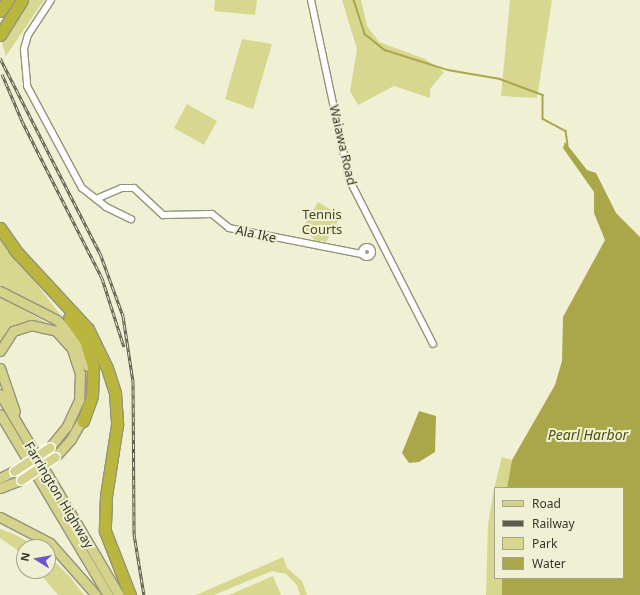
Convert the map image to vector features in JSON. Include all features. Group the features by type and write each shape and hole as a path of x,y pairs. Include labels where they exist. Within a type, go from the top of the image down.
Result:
{"highway":[{"path":"0,11 8,0"},
{"path":"0,35 22,0"},
{"path":"0,228 14,249 81,333 88,349 94,381 83,421"},
{"path":"14,249 88,330 107,368 115,393 117,425 106,496 105,531 130,595"}],"main road":[{"path":"0,291 57,320 76,340 89,379 83,421 55,457 21,480 0,488"},
{"path":"0,351 13,331 31,324 56,331 72,349 80,373 79,400 67,426 50,447 14,471 0,478"},
{"path":"0,368 34,455"},
{"name":"Farrington Highway","path":"0,394 34,455 119,595"},
{"name":"Farrington Highway","path":"0,414 108,595"},
{"path":"0,517 50,543 96,595"}],"street":[{"path":"51,0 28,35 24,50 24,76 71,173 96,199 131,219"},
{"name":"Waiawa Road","path":"311,0 349,179 433,344"},
{"name":"Ala Ike","path":"96,199 122,188 134,188 163,216 212,214 229,228 362,254"}],"green space":[{"path":"24,0 44,0 6,56 0,37"},
{"path":"215,0 257,0 255,15 214,11"},
{"path":"342,0 361,0 367,26 379,42 425,59 444,72 430,89 430,98 394,86 358,105 350,91 357,49"},
{"path":"510,0 552,0 537,98 501,96"},
{"path":"242,39 272,44 253,109 225,99"},
{"path":"187,104 217,121 204,145 174,128"},
{"name":"Tennis Courts","path":"318,202 341,216 326,242 321,240 319,243 302,229"},
{"path":"0,232 15,256 65,321 0,285"},
{"path":"0,297 60,330 84,370 85,390 81,410 82,369 49,325 6,334 0,342"},
{"path":"502,457 512,460 507,487 494,487"},
{"path":"494,489 494,579 502,579 502,595 486,595 488,524"},
{"path":"0,529 23,539 16,539 16,549 0,538"},
{"path":"283,557 287,568 302,581 307,595 300,595 297,585 286,574 272,571 214,595 196,595"},
{"path":"56,563 70,577 84,595 58,595 45,579 56,579"},
{"path":"273,576 281,595 229,595"}],"water":[{"name":"Pearl Harbor","path":"565,142 587,170 596,173 616,213 640,237 640,595 502,595 502,579 624,579 624,487 507,487 512,460 555,385 562,361 563,317 605,240 594,213 594,192 563,148"},
{"path":"419,411 436,416 435,452 419,462 409,463 402,453"}],"waterway":[{"path":"354,0 365,34 385,50 448,70 500,79 543,95 543,119 566,131 568,145"}],"railway":[{"path":"0,58 100,253 123,316 133,381 134,534 144,595"},
{"path":"2,74 22,121 102,278 124,347"}]}
